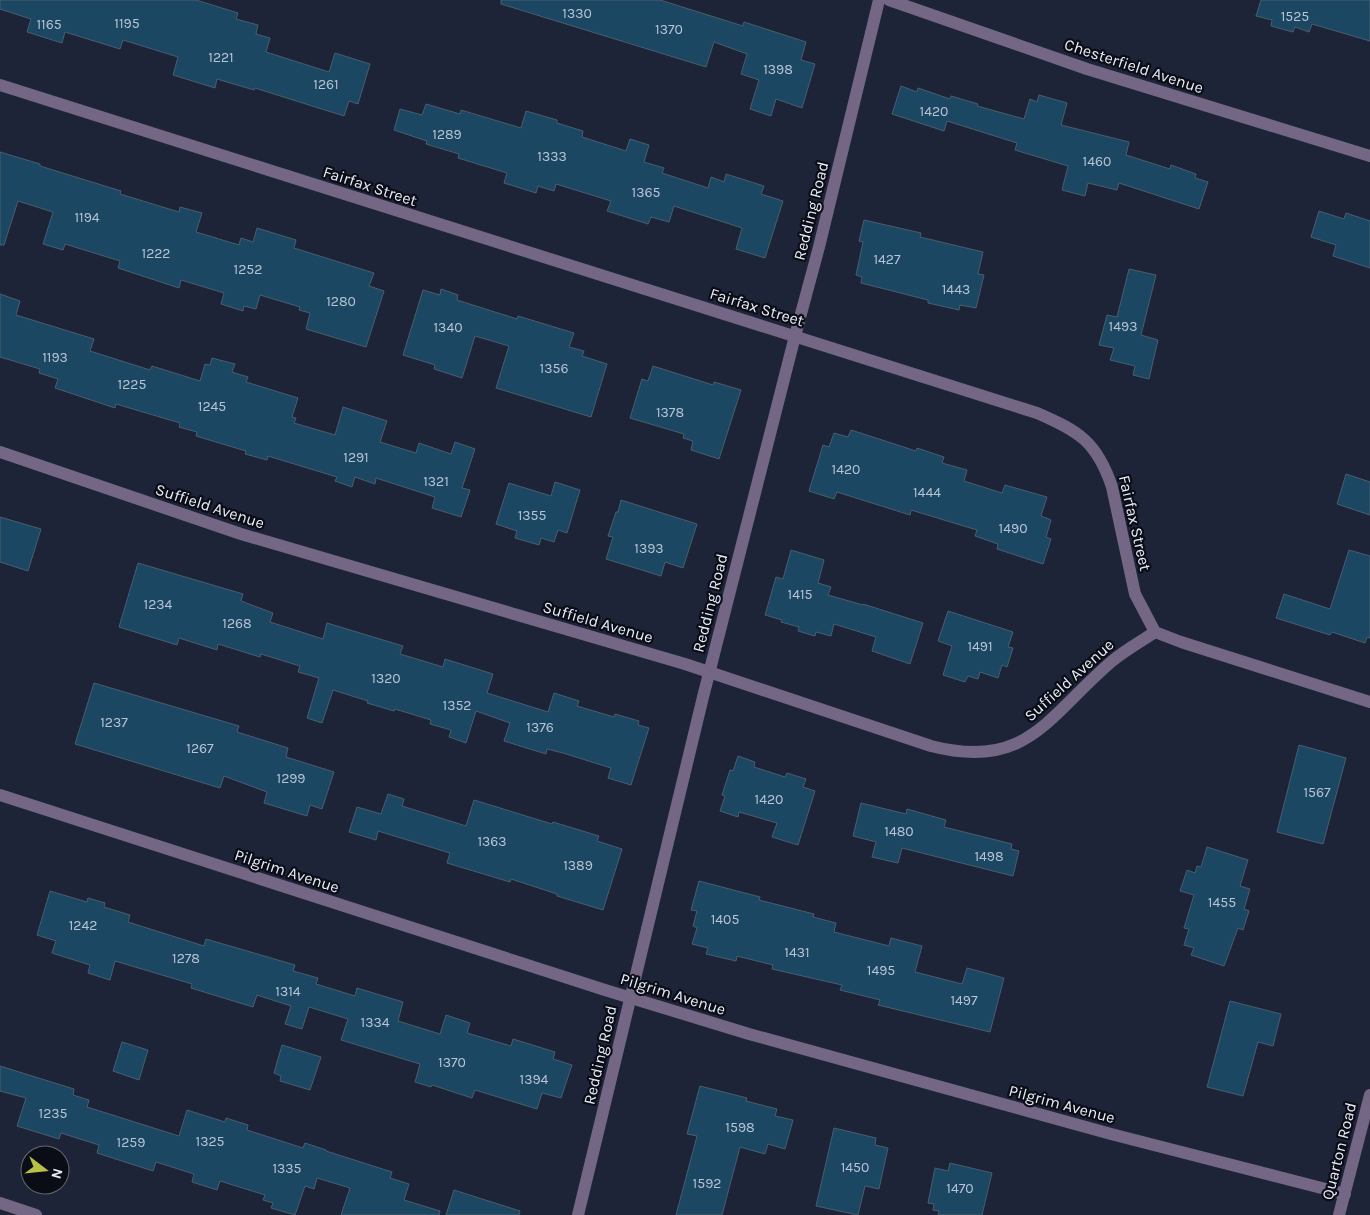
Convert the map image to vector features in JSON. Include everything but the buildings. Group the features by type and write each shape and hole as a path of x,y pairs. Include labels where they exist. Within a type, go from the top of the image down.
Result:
{"street":[{"name":"Redding Road","path":"578,1215 709,673 819,247 879,0"},
{"name":"Chesterfield Avenue","path":"889,0 1087,69 1370,156"},
{"name":"Fairfax Street","path":"0,86 795,336 1037,413 1063,424 1084,439 1101,460 1107,472 1112,487 1133,586 1155,632"},
{"name":"Suffield Avenue","path":"0,452 241,534 685,664 949,751 966,753 986,752 1023,741 1040,730 1111,662 1155,632"},
{"path":"1155,632 1370,702"},
{"name":"Pilgrim Avenue","path":"0,795 749,1034 939,1088 1345,1194"},
{"name":"Quarton Road","path":"1339,1215 1370,1095"},
{"path":"0,1203 36,1215"}]}
